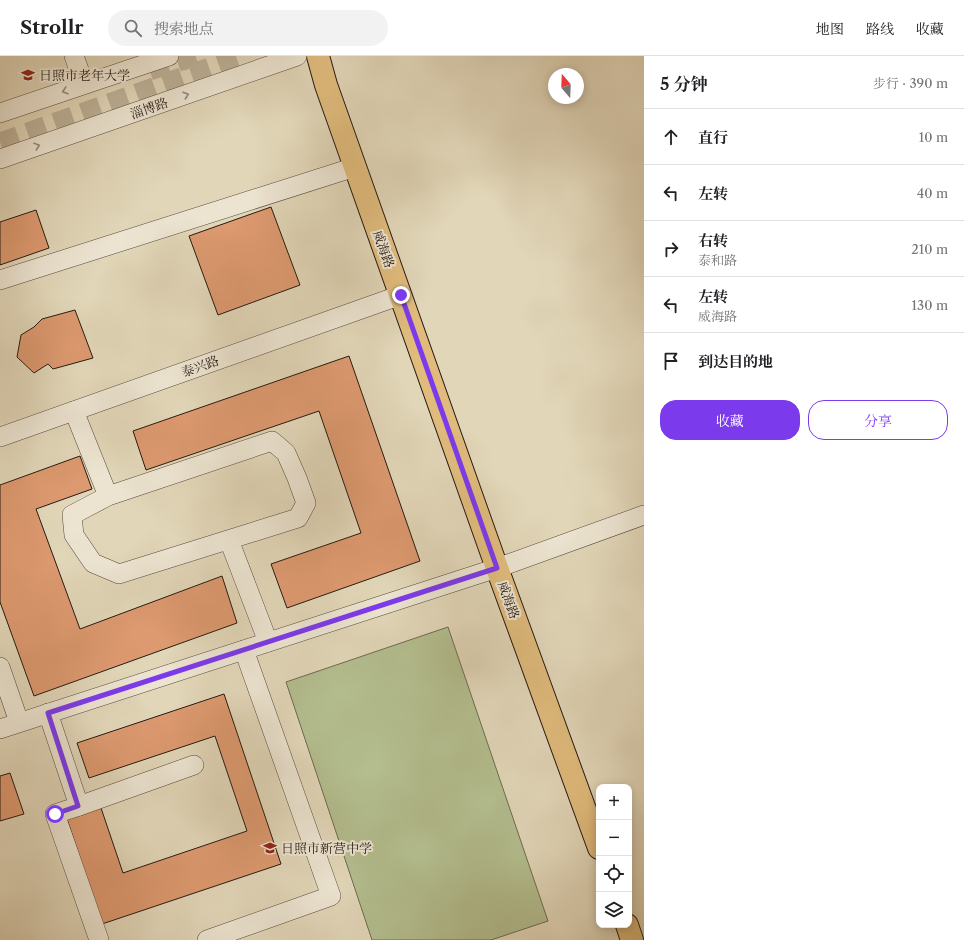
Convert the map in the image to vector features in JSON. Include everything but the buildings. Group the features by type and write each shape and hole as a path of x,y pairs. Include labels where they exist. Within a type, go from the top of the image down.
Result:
{"main road":[{"name":"威海路","path":"318,56 326,86 497,568 596,840"},
{"path":"628,928 632,940"}],"street":[{"path":"74,56 84,84"},
{"path":"0,113 169,56"},
{"name":"淄博路","path":"0,159 297,56"},
{"path":"0,280 355,167"},
{"name":"泰兴路","path":"1,433 74,411 401,295"},
{"path":"74,411 108,496"},
{"path":"272,441 286,453 306,503 298,518 119,574 93,563 74,535 72,515 108,496 272,441"},
{"path":"0,729 497,568 644,515"},
{"path":"229,540 268,642"},
{"path":"207,940 227,937 331,896 244,650"},
{"path":"0,668 19,722"},
{"path":"48,713 78,806"},
{"path":"99,940 55,814 194,765"}],"green space":[{"path":"448,627 548,921 491,940 372,940 286,682"}],"tunnel":[{"path":"179,62 187,56"},
{"path":"150,71 197,56"},
{"path":"0,142 240,56"}],"place":[{"name":"日照市老年大学","path":"28,75"},
{"name":"日照市新营中学","path":"270,848"}],"route":[{"path":"55,814 78,806 48,713 497,568 401,295"}]}
